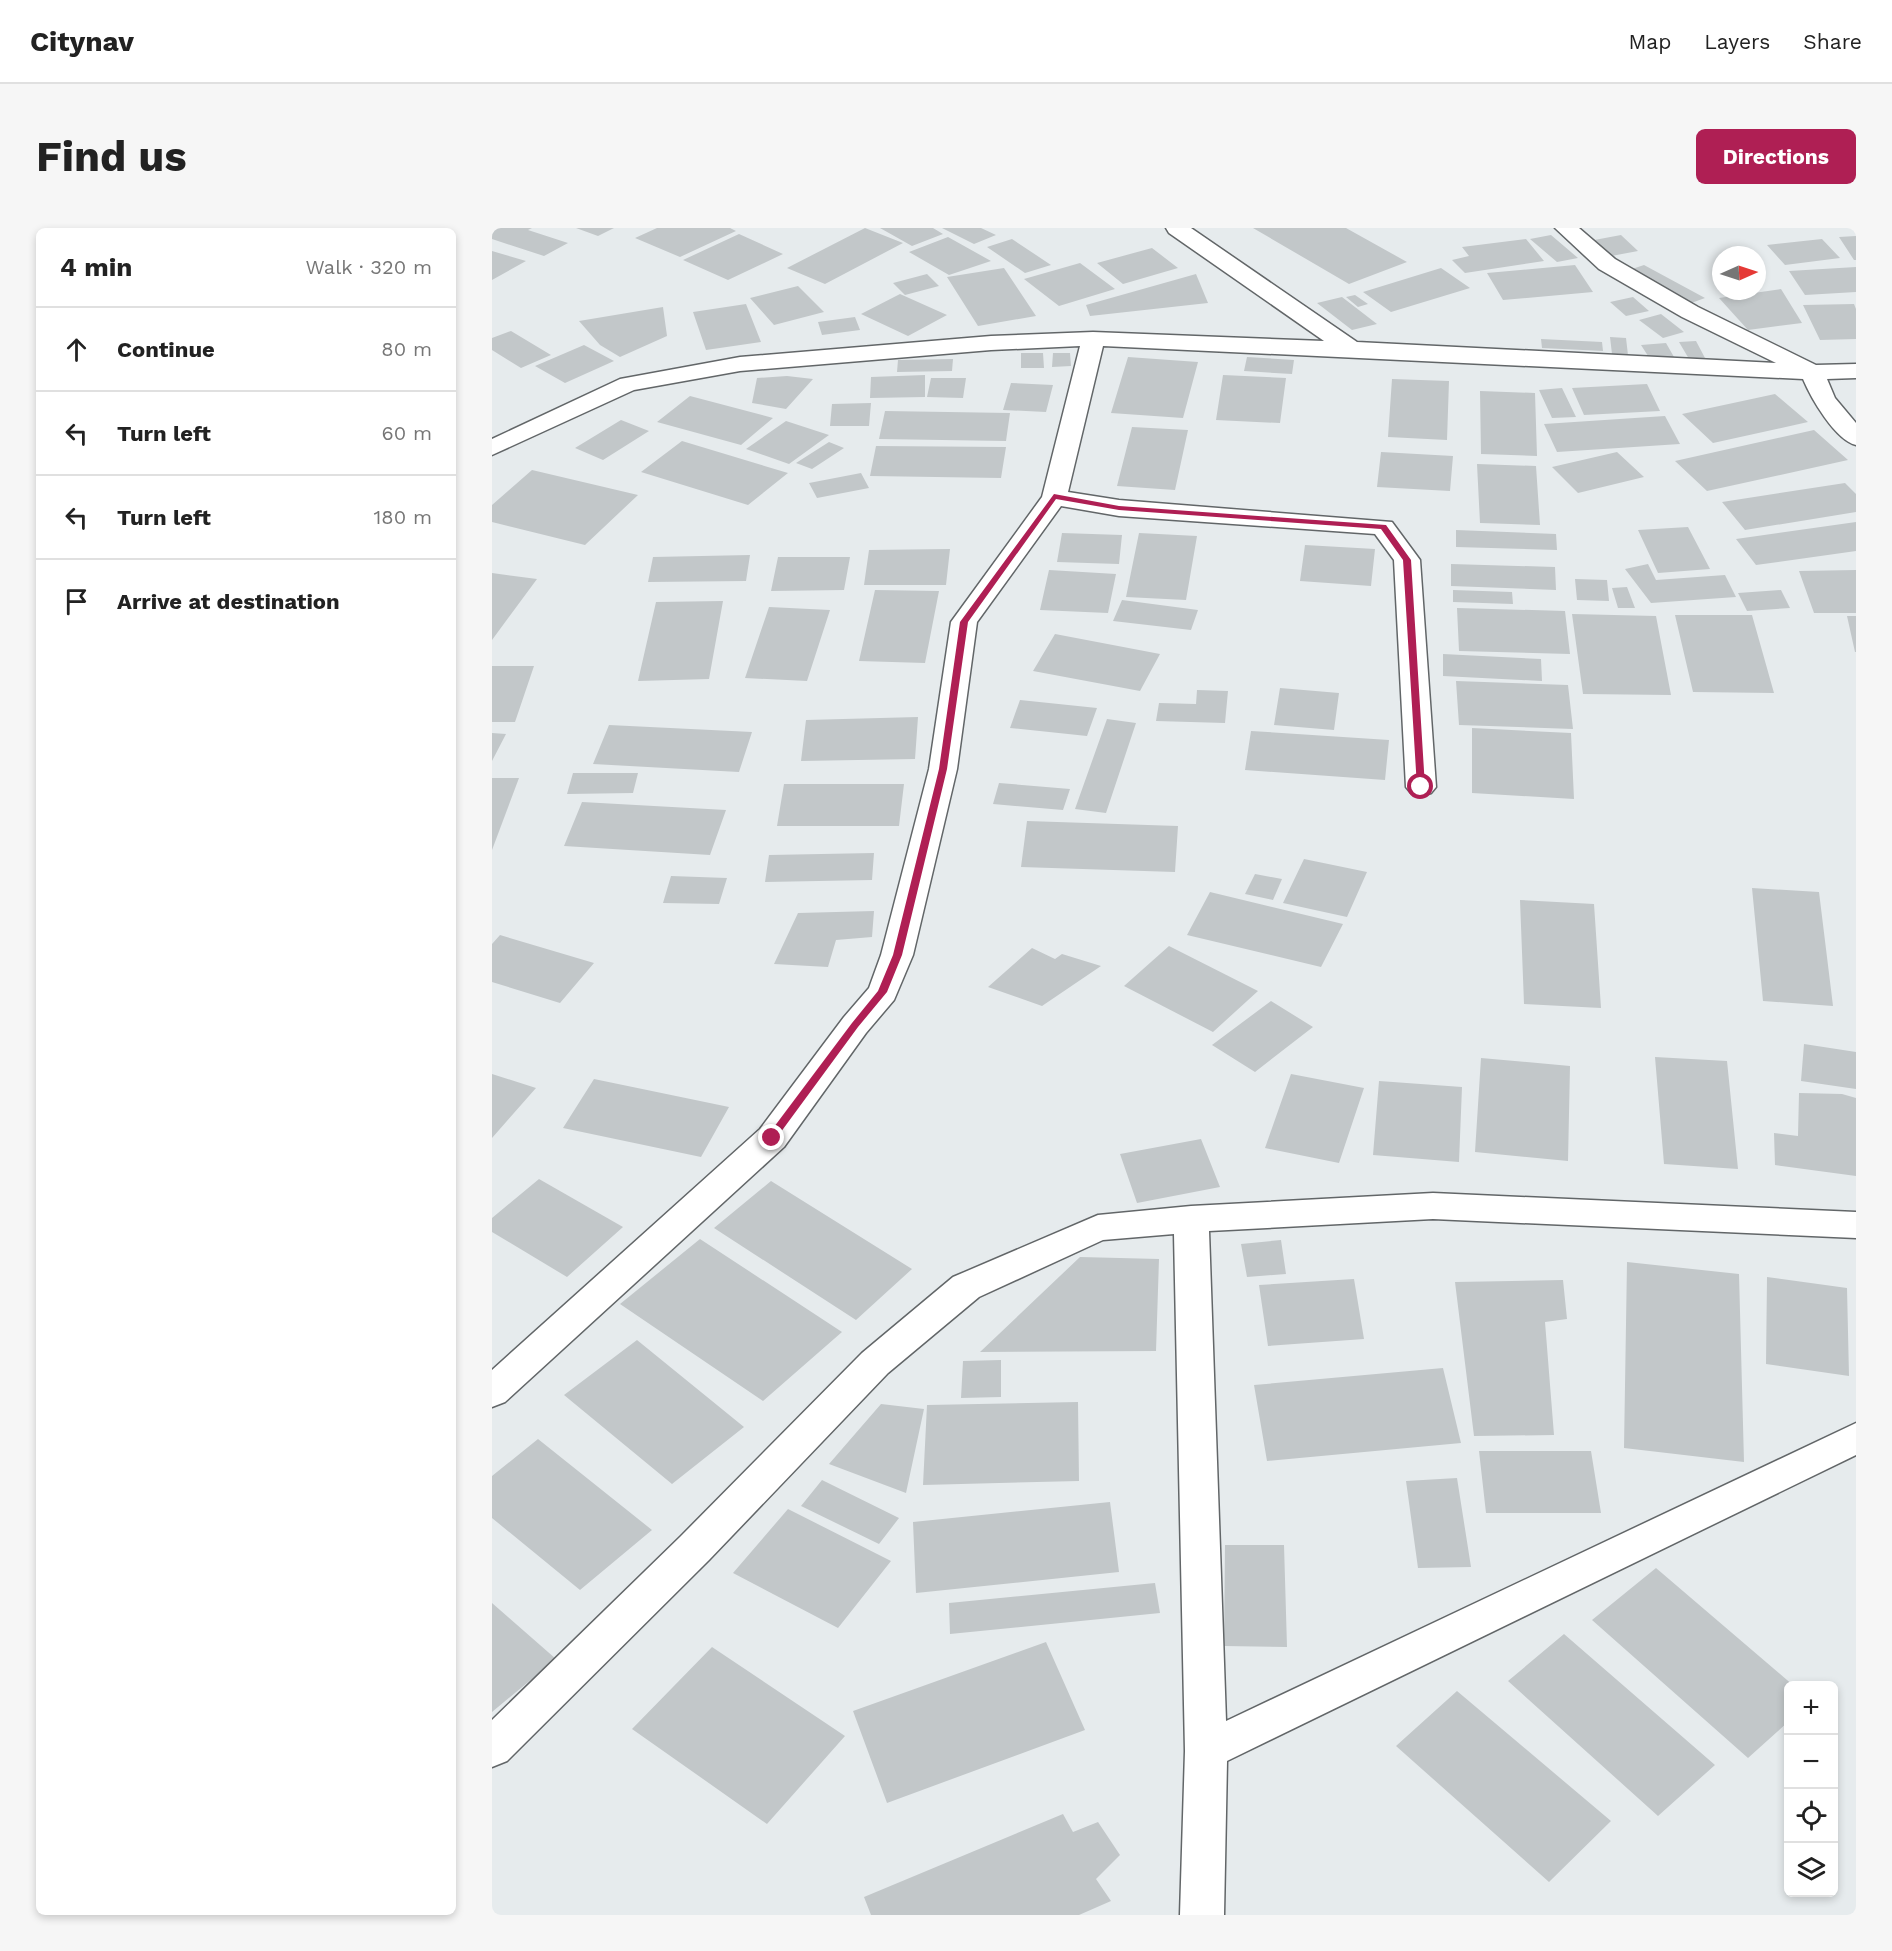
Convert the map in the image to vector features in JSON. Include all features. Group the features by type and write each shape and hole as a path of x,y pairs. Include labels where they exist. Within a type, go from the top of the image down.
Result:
{"street":[{"path":"1177,228 1351,349"},
{"path":"1566,228 1607,264 1690,312 1812,372 1824,400 1856,438"},
{"path":"492,1392 772,1138 855,1025 883,992 897,955 943,769 964,622 1054,497 1093,339"},
{"path":"492,448 628,384 740,364 991,343 1093,339 1351,349 1812,372 1856,371"},
{"path":"1054,497 1119,508 1383,527 1407,560 1421,787"},
{"path":"492,1748 695,1548 875,1363 966,1287 1098,1228 1191,1219 1432,1206 1856,1225"},
{"path":"1191,1219 1206,1751 1202,1915"},
{"path":"1206,1751 1856,1438"}],"building":[{"path":"492,228 532,228 528,230 568,243 544,256 492,239"},
{"path":"576,228 614,228 598,236"},
{"path":"657,228 730,228 736,231 680,257 635,238"},
{"path":"865,228 903,243 825,284 787,268"},
{"path":"880,228 933,228 943,234 912,246"},
{"path":"942,228 981,228 996,235 974,244"},
{"path":"1253,228 1346,228 1407,262 1349,284"},
{"path":"739,234 783,254 728,280 683,260"},
{"path":"1551,235 1578,258 1557,262 1530,239"},
{"path":"1621,235 1638,251 1606,257 1589,241"},
{"path":"1856,236 1856,260 1854,260 1839,237"},
{"path":"948,237 991,261 949,275 909,252"},
{"path":"1012,239 1051,265 1025,273 987,247"},
{"path":"1526,239 1544,261 1465,273 1452,260 1469,256 1462,247"},
{"path":"1822,239 1840,258 1785,265 1767,245"},
{"path":"1152,248 1178,268 1123,284 1097,263"},
{"path":"492,251 526,261 492,280"},
{"path":"1080,263 1115,289 1059,306 1024,279"},
{"path":"1575,265 1593,292 1503,300 1487,273"},
{"path":"1644,265 1705,298 1683,306 1623,272"},
{"path":"1856,267 1856,292 1805,295 1789,271"},
{"path":"1004,268 1036,316 978,326 947,277"},
{"path":"1441,268 1470,288 1391,312 1363,292"},
{"path":"927,274 939,286 905,295 893,283"},
{"path":"1196,274 1208,303 1090,316 1086,305"},
{"path":"798,286 824,312 774,325 750,298"},
{"path":"1781,289 1802,323 1748,330 1721,300 1766,300 1766,291"},
{"path":"900,294 947,315 908,336 861,314"},
{"path":"1355,295 1368,304 1358,307 1346,297"},
{"path":"1342,297 1377,324 1352,330 1317,303"},
{"path":"1633,297 1649,311 1626,316 1610,302"},
{"path":"746,304 761,342 706,350 693,312"},
{"path":"1854,304 1856,339 1820,340 1803,305"},
{"path":"663,307 667,336 620,357 600,345 579,321"},
{"path":"1661,314 1684,332 1663,338 1639,320"},
{"path":"855,317 860,330 822,335 818,322"},
{"path":"511,331 551,355 521,368 492,350 492,338"},
{"path":"1610,337 1626,338 1628,355 1612,354"},
{"path":"1541,339 1602,342 1603,351 1542,348"},
{"path":"1696,341 1705,358 1689,359 1679,342"},
{"path":"1666,343 1674,357 1650,359 1641,345"},
{"path":"584,345 614,361 565,383 535,366"},
{"path":"1021,353 1043,353 1044,368 1021,368"},
{"path":"1053,353 1070,353 1071,366 1052,367"},
{"path":"1128,357 1198,362 1183,418 1111,413"},
{"path":"1247,357 1294,360 1292,374 1244,371"},
{"path":"953,359 952,371 897,372 898,360"},
{"path":"925,375 925,397 870,398 871,377"},
{"path":"1223,375 1286,378 1280,423 1216,420"},
{"path":"787,376 813,379 786,409 752,403 757,378"},
{"path":"931,378 966,378 963,398 927,397"},
{"path":"1392,379 1449,381 1447,440 1388,437"},
{"path":"1011,383 1053,385 1046,412 1003,410"},
{"path":"1647,384 1660,411 1584,415 1572,388"},
{"path":"1562,388 1576,417 1552,418 1539,390"},
{"path":"1480,391 1535,393 1537,456 1481,454"},
{"path":"1775,394 1808,422 1713,443 1682,414"},
{"path":"690,396 773,418 741,445 657,422"},
{"path":"871,403 869,426 830,426 832,404"},
{"path":"885,411 1010,413 1006,441 879,439"},
{"path":"1665,416 1680,444 1557,452 1544,424"},
{"path":"621,420 649,431 603,460 575,448"},
{"path":"786,421 829,435 789,464 746,449"},
{"path":"1132,427 1188,430 1175,490 1117,486"},
{"path":"1814,430 1848,460 1707,491 1675,461"},
{"path":"682,441 788,473 748,505 641,472"},
{"path":"829,442 844,448 812,469 796,463"},
{"path":"876,446 1006,447 1001,478 870,476"},
{"path":"1381,452 1453,456 1450,491 1377,487"},
{"path":"1617,452 1644,477 1578,493 1552,467"},
{"path":"1477,464 1536,466 1540,525 1480,523"},
{"path":"532,470 638,495 585,545 492,522 492,505"},
{"path":"861,473 869,488 817,498 809,483"},
{"path":"1845,483 1856,494 1856,512 1745,530 1722,502"},
{"path":"1856,522 1856,551 1756,565 1736,539"},
{"path":"1688,527 1710,569 1658,573 1638,530"},
{"path":"1456,530 1556,534 1557,550 1456,547"},
{"path":"1062,533 1122,535 1119,564 1057,562"},
{"path":"1139,533 1197,536 1186,600 1126,597"},
{"path":"1305,545 1375,549 1371,586 1300,581"},
{"path":"950,549 946,585 864,585 869,550"},
{"path":"750,555 746,581 648,582 653,557"},
{"path":"778,557 850,557 844,590 771,591"},
{"path":"1451,564 1555,567 1556,590 1451,586"},
{"path":"1648,564 1656,580 1725,575 1736,597 1651,603 1625,569"},
{"path":"1049,570 1116,574 1108,613 1040,610"},
{"path":"1856,570 1856,613 1814,613 1799,571"},
{"path":"492,573 537,579 492,640"},
{"path":"1575,579 1607,580 1609,601 1577,600"},
{"path":"1627,587 1635,608 1618,608 1612,588"},
{"path":"875,590 939,591 925,663 859,661"},
{"path":"1453,590 1512,592 1513,604 1453,602"},
{"path":"1781,590 1790,608 1747,611 1738,593"},
{"path":"1122,600 1198,610 1191,630 1113,621"},
{"path":"723,601 709,679 638,681 656,602"},
{"path":"769,607 830,610 807,681 745,678"},
{"path":"1457,608 1565,611 1570,654 1459,651"},
{"path":"1572,614 1656,616 1671,695 1583,694"},
{"path":"1675,615 1752,615 1774,693 1693,692"},
{"path":"1847,616 1856,616 1856,652 1855,652"},
{"path":"1055,634 1160,654 1140,691 1033,671"},
{"path":"1443,654 1541,659 1542,681 1443,676"},
{"path":"492,666 534,666 515,722 492,722"},
{"path":"1456,681 1568,685 1573,729 1459,725"},
{"path":"1280,688 1339,693 1334,730 1274,725"},
{"path":"1197,690 1228,691 1225,723 1156,721 1159,703 1196,704"},
{"path":"1020,700 1097,708 1087,736 1010,728"},
{"path":"918,717 915,759 801,761 806,720"},
{"path":"1107,719 1136,723 1106,813 1075,809"},
{"path":"609,725 752,732 739,772 593,764"},
{"path":"1472,728 1571,733 1574,799 1472,793"},
{"path":"1251,731 1389,740 1385,780 1245,770"},
{"path":"492,733 506,734 492,761"},
{"path":"573,773 638,773 633,793 567,794"},
{"path":"492,778 519,778 492,850"},
{"path":"999,783 1070,789 1063,810 993,804"},
{"path":"784,784 904,784 899,826 777,826"},
{"path":"582,802 726,810 710,855 564,846"},
{"path":"1027,821 1178,826 1175,872 1021,867"},
{"path":"874,853 872,880 765,882 769,855"},
{"path":"1304,859 1367,872 1347,917 1283,903"},
{"path":"1255,874 1282,879 1273,900 1245,894"},
{"path":"671,876 727,878 719,904 663,903"},
{"path":"1752,888 1819,892 1833,1006 1763,1001"},
{"path":"1210,892 1343,924 1321,967 1187,935"},
{"path":"1520,900 1594,904 1601,1008 1524,1004"},
{"path":"874,911 872,937 836,940 828,967 774,964 798,913"},
{"path":"500,935 594,963 560,1003 492,982 492,944"},
{"path":"1169,946 1258,991 1213,1032 1124,986"},
{"path":"1032,948 1055,959 1062,954 1101,966 1042,1006 988,987"},
{"path":"1271,1001 1313,1027 1255,1072 1212,1045"},
{"path":"1804,1044 1856,1052 1856,1089 1801,1081"},
{"path":"1655,1057 1727,1061 1738,1169 1664,1164"},
{"path":"1481,1058 1570,1066 1568,1161 1475,1152"},
{"path":"492,1074 536,1088 492,1138"},
{"path":"1291,1074 1364,1088 1339,1163 1265,1148"},
{"path":"594,1079 729,1107 701,1157 563,1128"},
{"path":"1379,1081 1462,1087 1459,1162 1373,1155"},
{"path":"1799,1093 1842,1094 1856,1098 1856,1176 1775,1165 1774,1133 1798,1136"},
{"path":"1201,1139 1220,1187 1137,1203 1120,1154"},
{"path":"539,1179 623,1227 567,1277 492,1232 492,1218"},
{"path":"771,1181 912,1269 856,1320 714,1228"},
{"path":"700,1239 842,1332 763,1401 620,1304"},
{"path":"1281,1240 1286,1274 1247,1277 1241,1244"},
{"path":"1080,1257 1159,1259 1156,1351 980,1352"},
{"path":"1627,1262 1739,1274 1744,1462 1624,1448"},
{"path":"1767,1277 1847,1288 1849,1376 1766,1364"},
{"path":"1354,1279 1364,1339 1268,1346 1259,1285"},
{"path":"1563,1280 1567,1319 1545,1322 1554,1435 1474,1436 1455,1282"},
{"path":"637,1340 744,1427 672,1484 564,1395"},
{"path":"1001,1360 1001,1397 961,1398 963,1361"},
{"path":"1443,1368 1461,1443 1267,1461 1254,1385"},
{"path":"1078,1402 1079,1481 923,1485 927,1405"},
{"path":"881,1404 924,1409 906,1493 829,1464"},
{"path":"538,1439 652,1530 580,1590 492,1518 492,1476"},
{"path":"1479,1451 1591,1451 1601,1513 1486,1513"},
{"path":"1457,1478 1471,1567 1418,1568 1406,1481"},
{"path":"822,1480 899,1518 879,1544 801,1506"},
{"path":"1110,1502 1119,1572 916,1593 913,1522"},
{"path":"788,1509 891,1561 838,1628 733,1573"},
{"path":"1225,1545 1284,1545 1287,1647 1224,1646"},
{"path":"1656,1568 1788,1681 1784,1681 1784,1726 1748,1758 1592,1620"},
{"path":"1155,1583 1160,1613 950,1634 949,1603"},
{"path":"492,1603 556,1659 492,1712"},
{"path":"1564,1634 1715,1765 1658,1816 1508,1681"},
{"path":"1046,1642 1085,1730 887,1803 853,1711"},
{"path":"712,1647 845,1736 767,1824 632,1729"},
{"path":"1457,1691 1611,1821 1549,1882 1396,1746"},
{"path":"1063,1814 1073,1832 1098,1822 1120,1855 1096,1879 1111,1901 1079,1915 871,1915 864,1897"}],"route":[{"path":"772,1138 855,1025 883,992 897,955 943,769 964,622 1054,497 1119,508 1383,527 1407,560 1421,787"}]}
